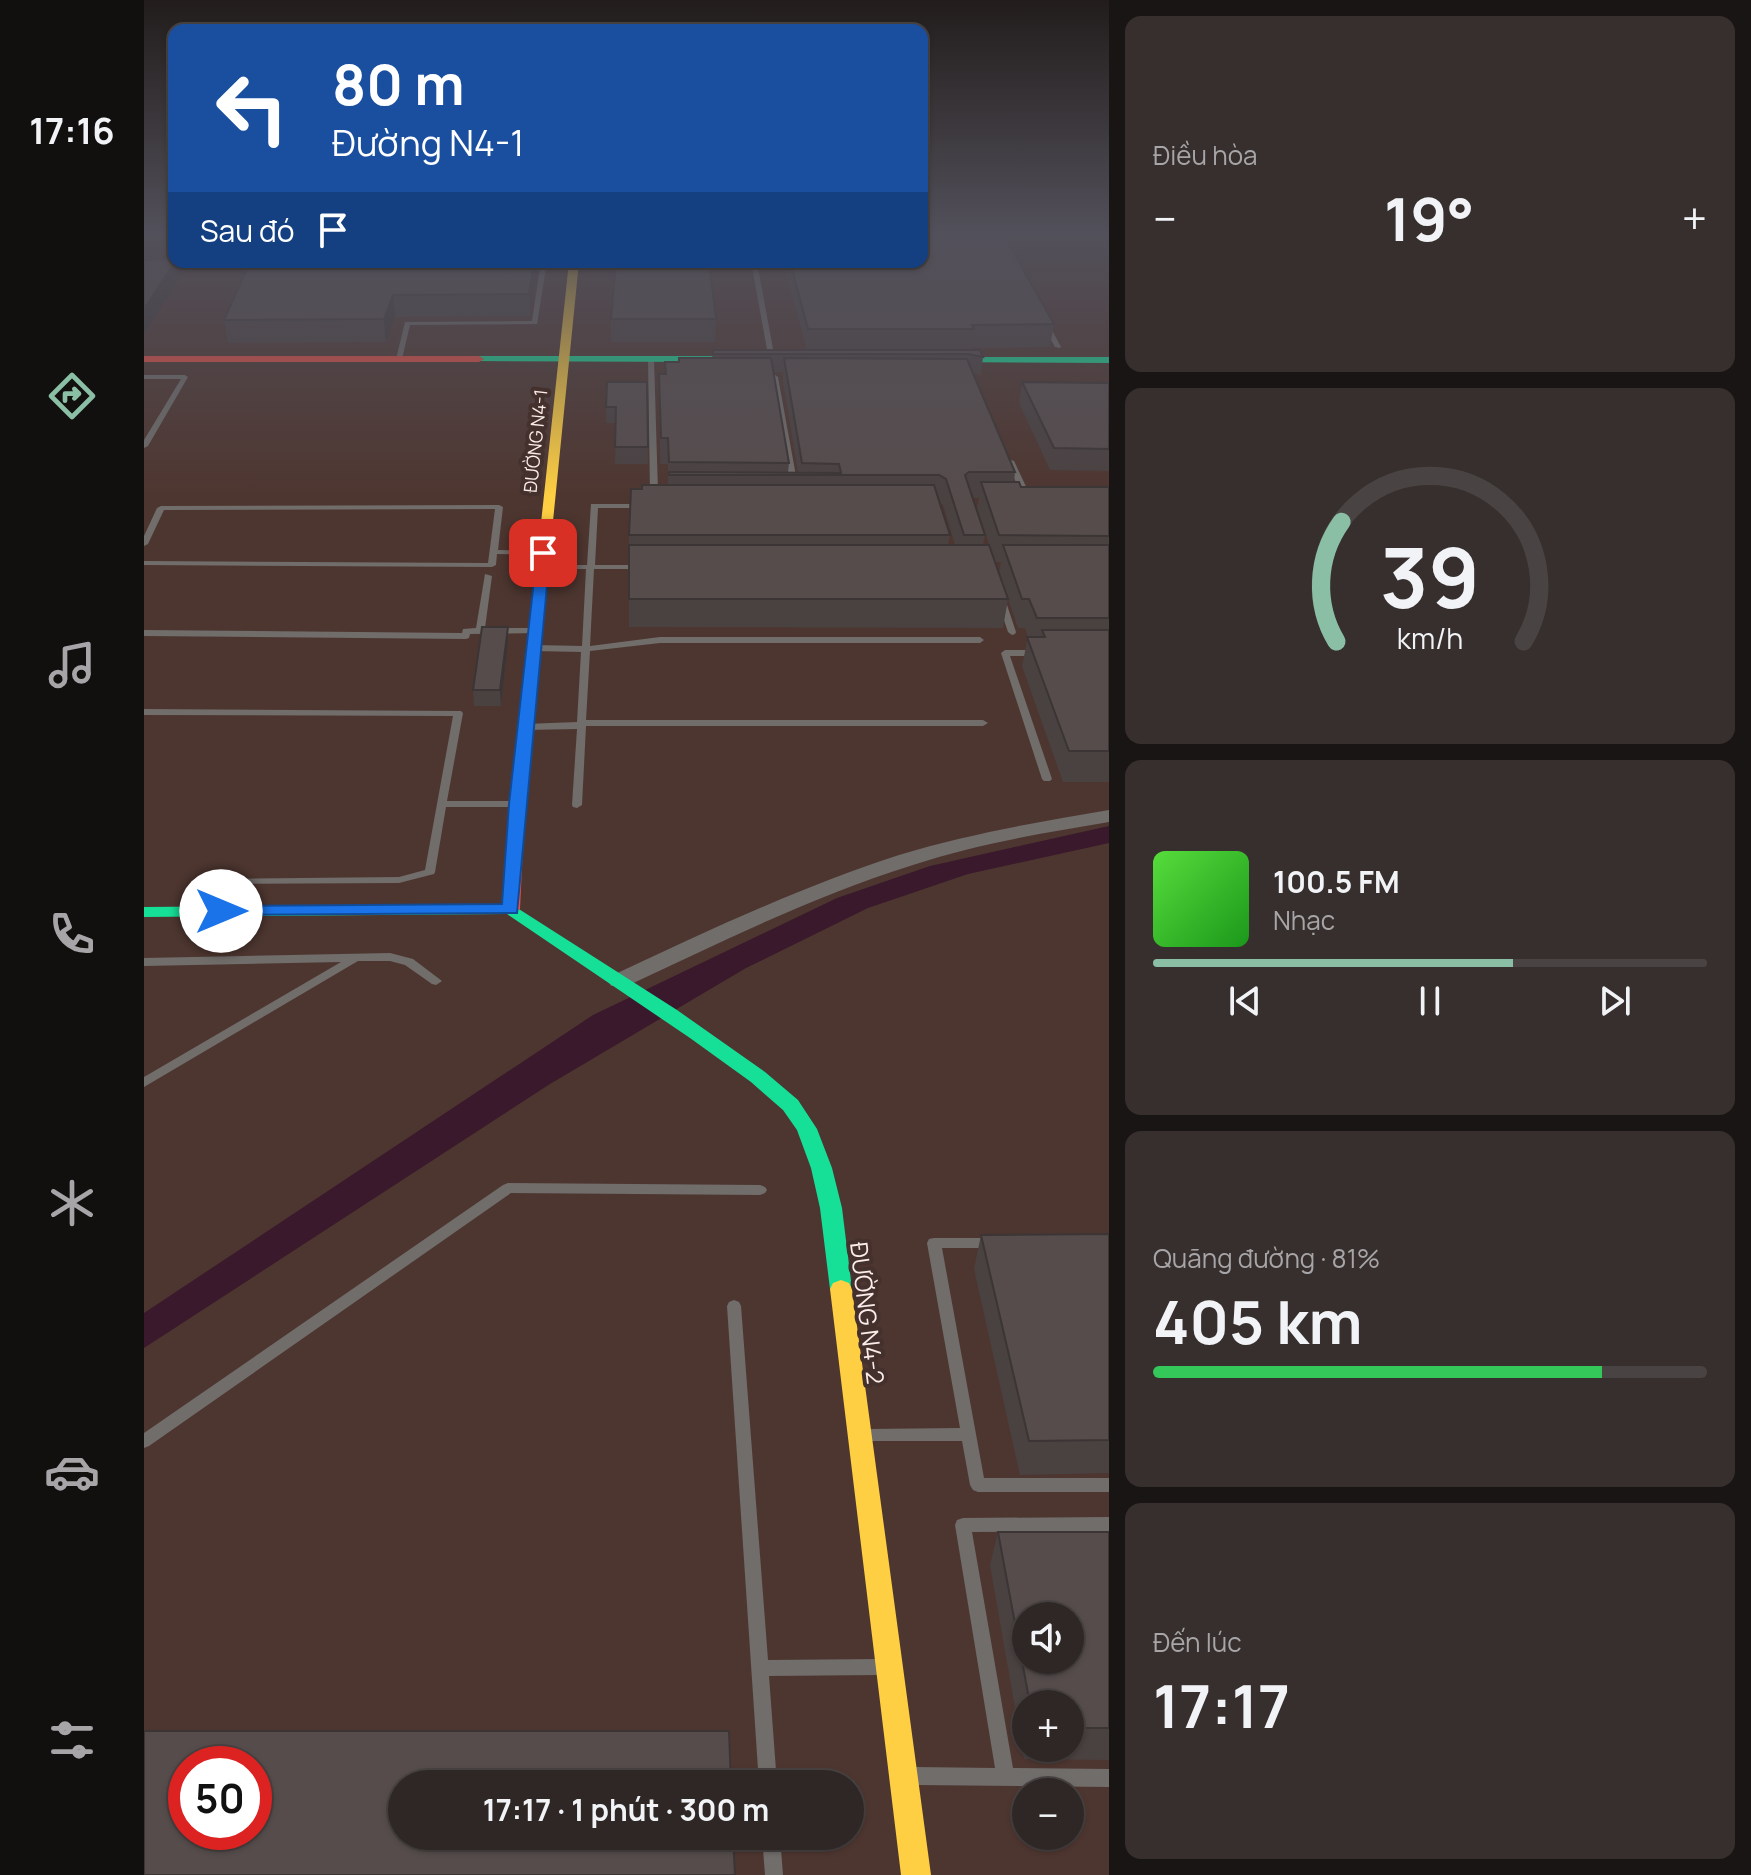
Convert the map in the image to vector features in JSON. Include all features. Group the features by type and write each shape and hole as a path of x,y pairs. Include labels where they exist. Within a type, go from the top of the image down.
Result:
{"main road":[{"name":"ĐƯỜNG N4-1","path":"511,909 517,804 567,322"},
{"path":"144,359 563,359 652,368 769,367"},
{"path":"916,360 1109,360"},
{"path":"144,912 511,909"},
{"name":"ĐƯỜNG N4-2","path":"511,909 692,1029 782,1095 805,1126 821,1161 831,1208 916,1875"}],"street":[{"path":"619,981 762,915 905,860 972,842 1109,816"}],"lane":[{"path":"399,359 407,323 535,322"},
{"path":"762,322 795,495"},
{"path":"1044,322 1058,347"},
{"path":"652,368 668,377"},
{"path":"652,368 654,493 666,494"},
{"path":"144,377 185,377 144,446"},
{"path":"1005,450 1025,493"},
{"path":"577,805 594,506 656,506"},
{"path":"144,544 161,508 499,507 492,565 144,563"},
{"path":"493,552 591,567 654,567"},
{"path":"480,631 488,576"},
{"path":"999,593 1012,632"},
{"path":"144,633 466,636 466,631 480,631 585,649 660,640 980,640"},
{"path":"1047,779 1005,653 1049,653"},
{"path":"144,712 458,713 432,869 421,876 399,880 204,882"},
{"path":"525,727 983,723"},
{"path":"443,804 517,804"},
{"path":"144,1083 356,958"},
{"path":"144,962 402,959 436,981"},
{"path":"144,1441 508,1188 760,1190"},
{"path":"1013,1243 934,1243 978,1485 1109,1485"},
{"path":"734,1306 767,1770"},
{"path":"860,1435 969,1434"},
{"path":"1006,1778 963,1525 1109,1524"},
{"path":"760,1668 890,1667"},
{"path":"903,1776 1109,1778"},
{"path":"772,1850 774,1875"}],"shaded area":[{"path":"144,322 1109,322 1109,1875 144,1875"},
{"path":"1109,826 1109,843 968,874 868,908 746,968 550,1084 144,1348 144,1313 593,1015 837,898 930,866"}],"building":[{"path":"806,322 1053,322 1054,324 972,325 974,329 808,329"},
{"path":"713,350 980,350 983,357 968,354 713,354"},
{"path":"679,358 771,358 789,463 669,462 668,438 661,438 659,374 666,374 665,362 679,362"},
{"path":"784,358 967,359 1015,472 969,472 965,475 985,535 964,535 946,479 939,475 669,475 669,472 841,473 839,464 802,463"},
{"path":"607,382 647,382 648,447 615,447 616,407 606,407"},
{"path":"1022,382 1109,383 1109,449 1054,448"},
{"path":"981,482 1019,482 1021,487 1109,487 1109,536 999,535"},
{"path":"642,485 934,485 950,535 629,535 631,489 642,489"},
{"path":"629,545 989,545 1008,599 629,599"},
{"path":"1003,545 1109,545 1109,618 1037,618 1029,599 1022,599"},
{"path":"482,627 508,627 500,690 473,690"},
{"path":"1042,630 1109,630 1109,751 1069,751 1027,637 1045,637"},
{"path":"1109,1234 1109,1440 1029,1441 981,1235"},
{"path":"998,1532 1109,1532 1109,1728 1084,1728 1084,1690 1027,1690 1024,1674 1084,1674 1084,1602 1012,1602 1012,1607"},
{"path":"144,1731 729,1731 730,1770 388,1770 388,1850 734,1850 735,1875 144,1875"}],"traffic: fast":[{"path":"479,359 722,359"},
{"path":"940,360 1109,360"},
{"path":"511,909 697,1033 791,1105 807,1129 822,1168 831,1208 841,1289"},
{"path":"144,912 511,909"}],"traffic: slow":[{"path":"544,551 568,322"},
{"path":"841,1289 916,1875"}],"traffic: jam":[{"path":"144,359 479,359"},
{"path":"511,909 517,804 544,551"}],"route":[{"path":"221,911 511,909 517,804 543,553"}]}
